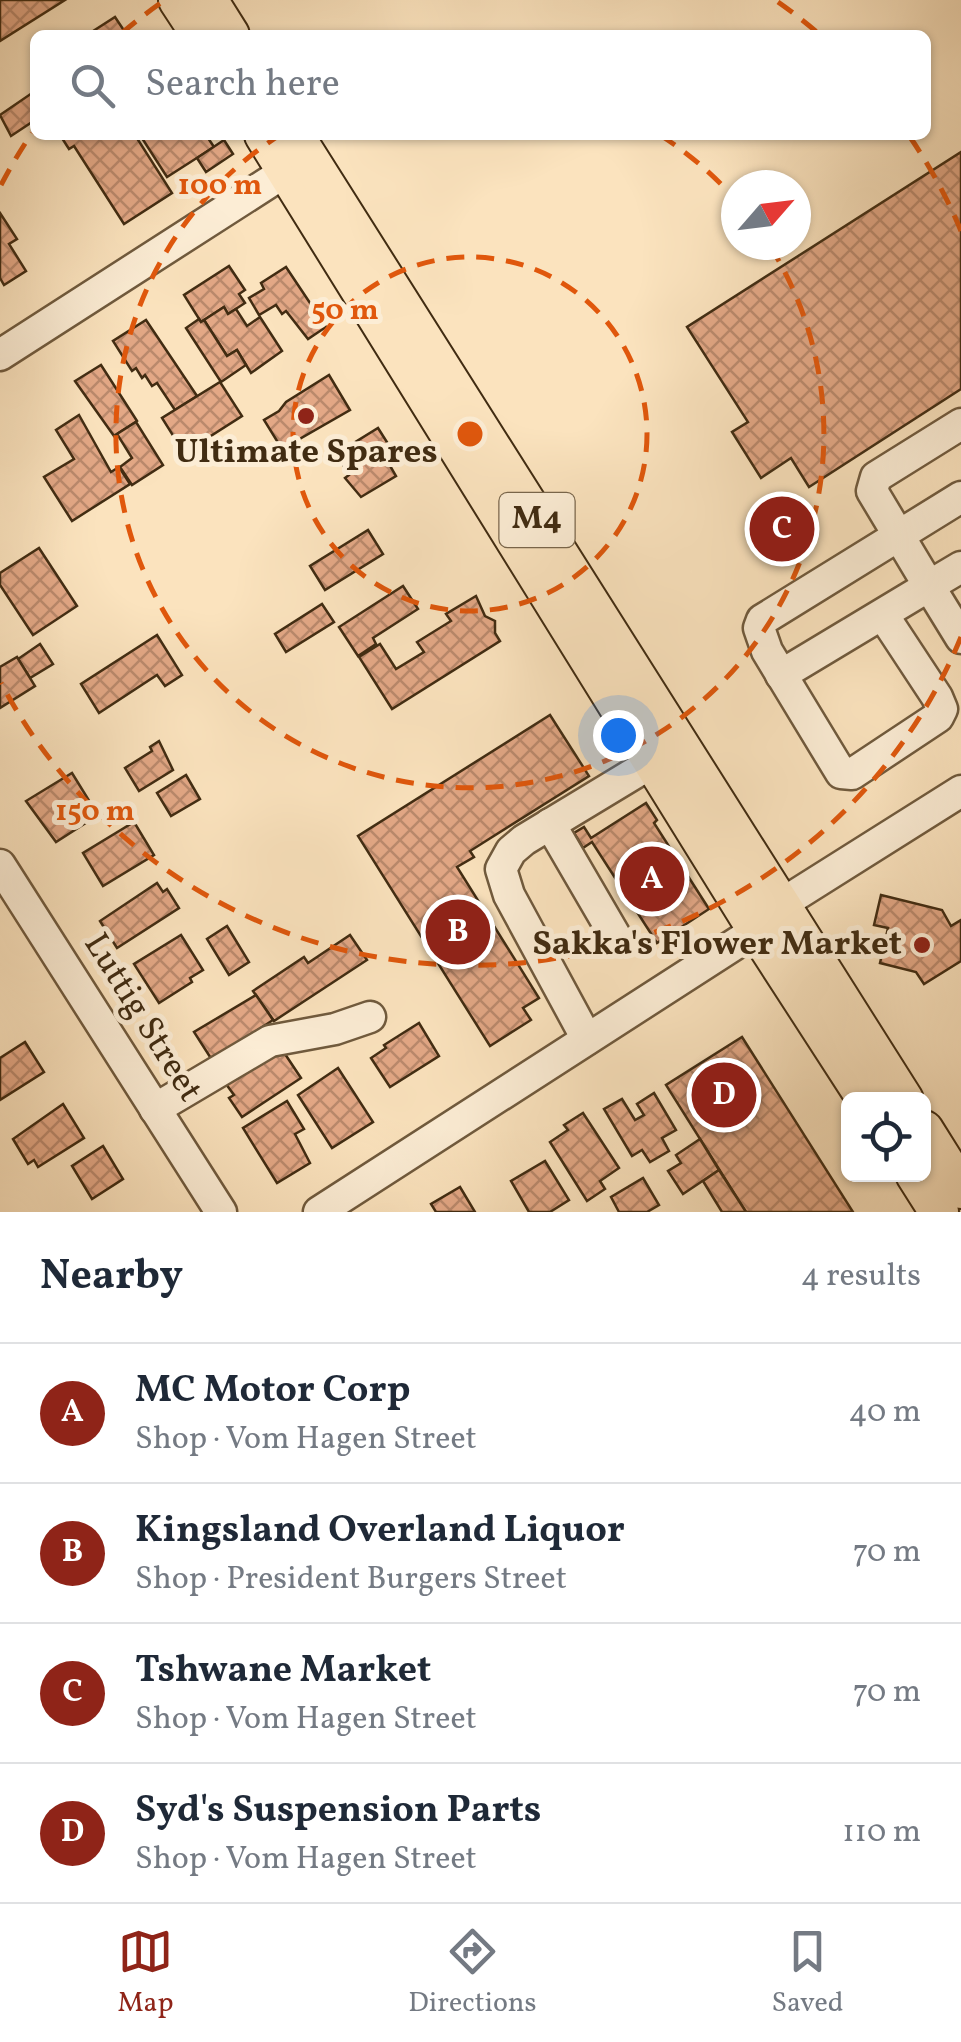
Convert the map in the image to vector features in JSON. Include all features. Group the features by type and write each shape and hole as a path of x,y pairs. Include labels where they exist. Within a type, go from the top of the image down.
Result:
{"main road":[{"path":"178,0 198,30"},
{"path":"208,0 227,30"},
{"name":"M4","path":"273,140 297,154 768,918 863,1092"},
{"name":"M4","path":"297,154 653,762 898,1092"},
{"path":"931,1141 961,1189"},
{"path":"920,1182 940,1212"}],"street":[{"path":"0,355 297,154"},
{"path":"961,424 876,477 872,491 961,638"},
{"path":"883,614 942,709 938,717 852,774 842,772 766,651 758,628 762,620 961,498"},
{"path":"781,676 961,566"},
{"path":"588,1039 509,895 501,869 511,851 524,840 653,762"},
{"path":"319,1212 961,791"},
{"path":"550,824 617,939"},
{"name":"Luttig Street","path":"0,865 220,1212"},
{"path":"155,1109 270,1041 370,1017"}],"building":[{"path":"0,0 65,0 0,41"},
{"path":"115,17 124,30 95,30"},
{"path":"30,94 30,123 11,136 0,115"},
{"path":"63,140 138,140 172,193 124,224 74,146 69,149"},
{"path":"143,140 209,140 214,147 167,177"},
{"path":"224,140 233,154 206,172 197,158"},
{"path":"961,152 961,389 809,487 791,458 761,478 732,432 748,422 687,327 792,260 811,260 811,248"},
{"path":"0,213 17,239 9,244 26,271 4,285 0,278"},
{"path":"229,266 245,290 239,294 245,303 228,314 224,307 201,322 184,295"},
{"path":"286,267 326,327 308,339 286,311 282,314 276,305 259,315 249,298 264,289 261,283"},
{"path":"224,307 228,314 236,309 247,326 260,317 282,351 251,373 237,350 227,356 204,320"},
{"path":"146,320 197,396 175,410 157,383 152,386 136,368 132,371 113,341"},
{"path":"204,320 227,356 237,350 246,365 221,382 186,328"},
{"path":"101,365 137,421 114,436 75,381"},
{"name":"Ultimate Spares","path":"329,375 350,410 282,449 264,420"},
{"path":"220,382 242,416 184,453 162,418"},
{"path":"79,415 111,472 119,467 130,484 72,521 44,477 74,459 56,430"},
{"path":"136,422 163,465 132,485 120,467 132,458 117,434"},
{"path":"378,428 397,458 389,464 396,476 361,497 345,478 349,475 336,454"},
{"path":"368,530 383,554 325,590 310,566"},
{"path":"39,548 77,606 33,635 0,585 0,573"},
{"path":"403,586 418,609 373,638 376,644 358,656 339,627"},
{"path":"476,596 485,616 495,621 500,641 392,709 359,657 380,644 396,669 424,652 417,642 451,621 446,614"},
{"path":"322,604 334,622 286,652 275,634"},
{"path":"157,635 182,675 165,686 157,675 99,713 81,684"},
{"path":"40,644 53,664 30,678 18,659"},
{"path":"17,657 35,686 0,708 0,667"},
{"path":"550,715 589,776 470,851 474,857 457,867 539,998 523,1008 531,1020 490,1046 358,836"},
{"path":"159,741 173,770 139,791 125,768 152,751 150,747"},
{"path":"72,773 98,815 56,842 26,801"},
{"path":"186,775 200,799 171,816 157,793"},
{"path":"646,803 657,820 654,823 709,909 657,943 592,842 583,848 574,833 584,827 591,838"},
{"path":"134,822 154,855 103,886 83,853"},
{"path":"157,883 163,892 167,889 179,908 117,948 100,921"},
{"name":"Sakka's Flower Market","path":"881,895 942,910 951,926 961,920 961,961 924,984 916,972 880,963 888,928 874,925"},
{"path":"227,926 249,962 229,975 207,939"},
{"path":"181,935 203,970 159,1003 134,964"},
{"path":"350,935 367,960 274,1021 253,991 304,957 308,963"},
{"path":"256,995 273,1020 212,1060 194,1032"},
{"path":"419,1023 439,1056 390,1087 371,1058"},
{"path":"742,1037 853,1212 746,1212 666,1085"},
{"path":"25,1042 44,1072 0,1100 0,1058"},
{"path":"281,1048 301,1078 242,1117 229,1098 234,1095 226,1084"},
{"path":"338,1068 373,1122 332,1148 298,1095"},
{"path":"654,1093 676,1130 662,1138 669,1151 650,1162 642,1150 632,1156 604,1109 622,1099 635,1120 644,1115 637,1104"},
{"path":"287,1101 304,1129 295,1134 310,1163 277,1183 243,1128"},
{"path":"63,1104 84,1138 38,1167 34,1160 28,1164 13,1139"},
{"path":"583,1113 619,1168 600,1181 605,1189 587,1201 550,1142 568,1130 564,1125"},
{"path":"700,1139 719,1170 683,1194 668,1171 681,1163 676,1155"},
{"path":"103,1146 123,1179 92,1199 72,1166"},
{"path":"545,1161 569,1200 550,1212 529,1212 511,1181"},
{"path":"719,1170 746,1212 722,1212 703,1181"},
{"path":"643,1178 659,1205 647,1212 619,1212 611,1197"},
{"path":"460,1187 475,1212 436,1212 431,1204"}],"place":[{"name":"Ultimate Spares","path":"306,416"},
{"name":"Tshwane Market","path":"782,529"},
{"name":"MC Motor Corp","path":"652,879"},
{"name":"Kingsland Overland Liquor","path":"458,932"},
{"name":"Sakka's Flower Market","path":"922,945"},
{"name":"Syd's Suspension Parts","path":"724,1095"}]}
